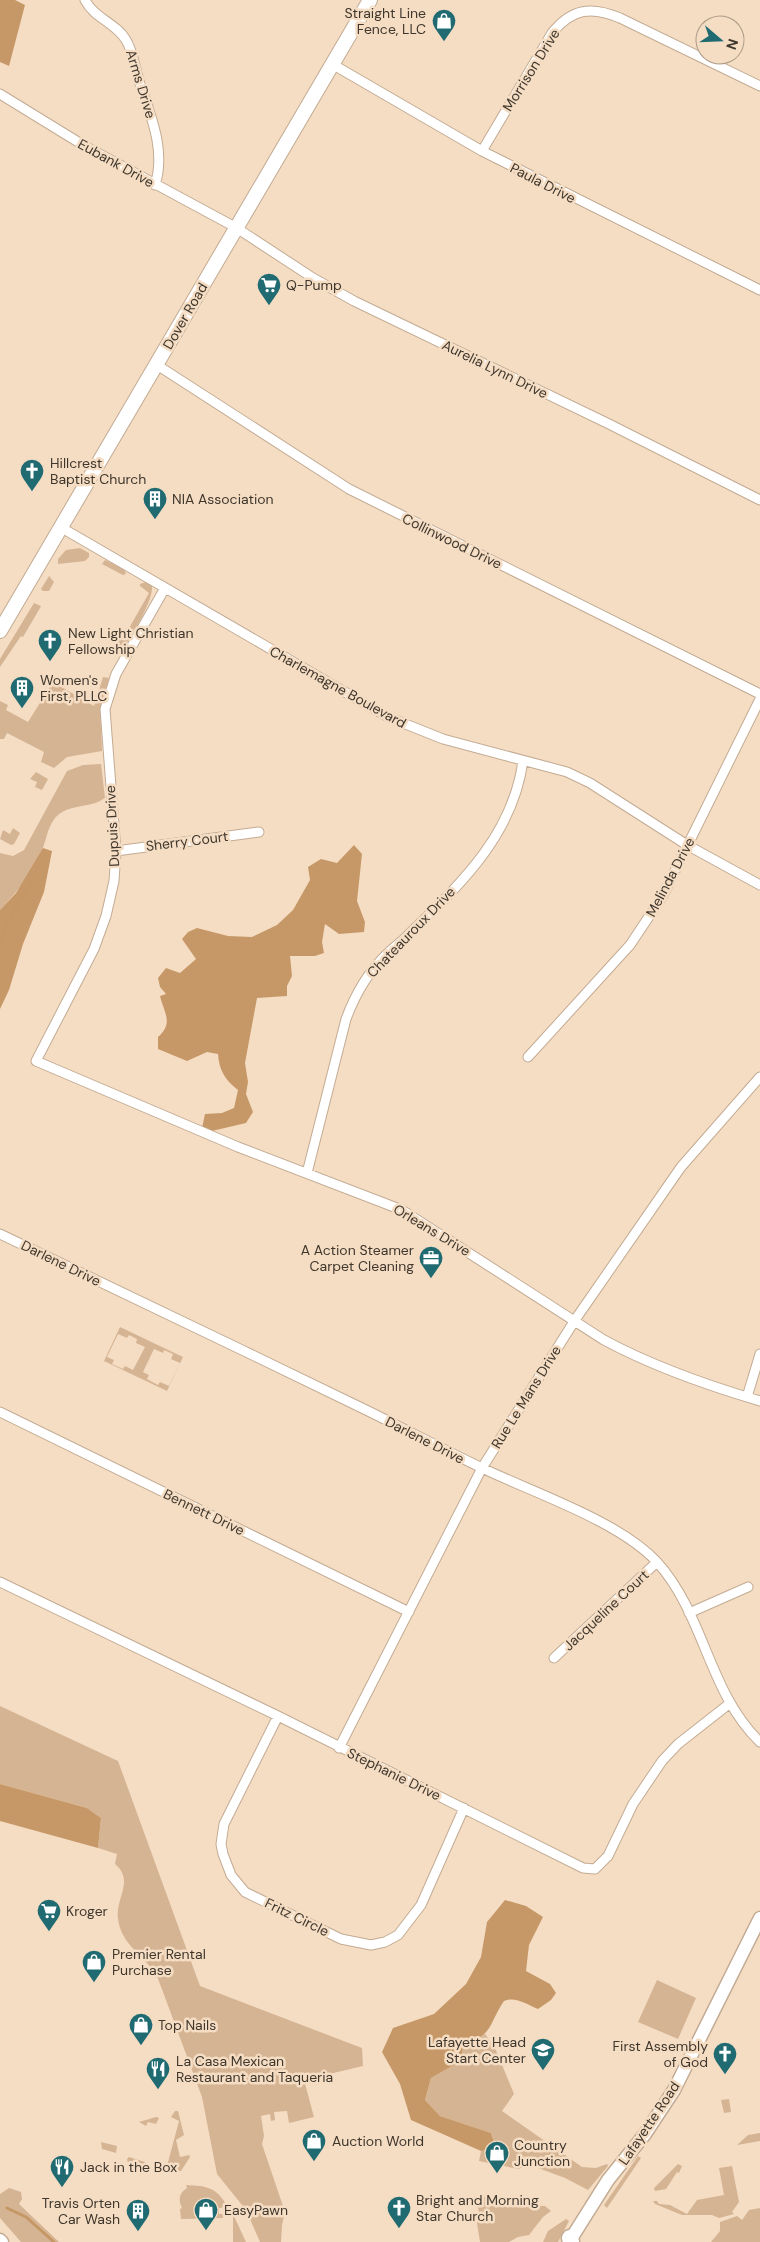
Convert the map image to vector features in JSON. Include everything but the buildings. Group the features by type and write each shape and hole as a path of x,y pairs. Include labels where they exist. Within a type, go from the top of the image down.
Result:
{"main road":[{"name":"Dover Road","path":"0,631 157,365 235,227 370,0"},
{"name":"Lafayette Road","path":"570,2241 608,2180 645,2134 674,2090 760,1918"}],"street":[{"name":"Arms Drive","path":"85,0 95,13 125,38 132,51 140,84 148,105 160,157 160,172 155,185"},
{"name":"Morrison Drive","path":"482,151 552,33 559,24 572,15 588,10 602,11 620,18 760,86"},
{"name":"Paula Drive","path":"332,64 482,151 760,290"},
{"name":"Eubank Drive","path":"0,94 83,145 235,227"},
{"name":"Aurelia Lynn Drive","path":"235,227 313,278 354,301 607,423 760,500"},
{"name":"Collinwood Drive","path":"157,365 349,489 760,694"},
{"name":"Charlemagne Boulevard","path":"62,528 388,717 444,739 523,762 567,772 590,783 687,845 760,885"},
{"name":"Dupuis Drive","path":"36,1061 94,949 106,916 114,881 116,851 106,709 108,696 116,674 166,588"},
{"name":"Melinda Drive","path":"528,1056 630,945 662,897 760,699"},
{"name":"Chateauroux Drive","path":"307,1173 346,1019 355,997 368,974 385,955 402,942 480,862 495,840 508,813 522,774 523,762"},
{"name":"Sherry Court","path":"116,851 259,832"},
{"name":"Orleans Drive","path":"36,1061 238,1147 408,1213 604,1340 649,1364 760,1401"},
{"name":"Rue Le Mans Drive","path":"340,1748 482,1468 574,1320 681,1167 760,1077"},
{"name":"Darlene Drive","path":"0,1234 482,1468 606,1525 657,1562 672,1582 689,1613 729,1704 745,1728 760,1742"},
{"path":"747,1397 760,1354"},
{"name":"Bennett Drive","path":"0,1412 409,1612"},
{"name":"Jacqueline Court","path":"554,1658 657,1562"},
{"name":"Stephanie Drive","path":"0,1582 278,1716 583,1868 595,1869 608,1856 633,1804 662,1761 678,1744 729,1704"},
{"path":"689,1613 748,1587"},
{"name":"Fritz Circle","path":"278,1716 224,1824 221,1844 222,1854 231,1875 245,1892 335,1936 358,1944 371,1945 385,1942 398,1935 421,1905 464,1808"}],"shaded area":[{"path":"0,0 15,0 25,5 9,66 0,62"},
{"path":"80,548 89,553 89,557 85,561 58,564 58,559 66,550"},
{"path":"105,560 124,569 126,574 123,575 102,564"},
{"path":"49,576 54,582 49,591 43,591 41,589"},
{"path":"146,582 152,585 152,592 140,620 120,652 110,654 119,635 124,637 149,593 140,586 140,584"},
{"path":"34,603 41,606 40,608 23,637 21,636 0,667 0,659"},
{"path":"103,677 109,678 100,707 102,751 67,757 54,768 41,762 44,752 7,733 4,739 0,739 0,701 8,705 6,710 28,722 53,682 94,706"},
{"path":"101,764 105,798 93,804 66,810 55,818 33,869 0,910 0,853 13,856 24,850 67,771 83,765"},
{"path":"36,772 48,779 42,790 35,787 37,782 30,779"},
{"path":"13,828 20,833 14,844 11,845 0,839 3,830 10,834"},
{"path":"354,845 362,854 357,901 365,922 364,932 339,934 325,924 322,942 324,953 315,956 290,956 292,976 287,986 287,996 257,998 245,1063 248,1082 246,1094 253,1112 246,1123 212,1131 202,1128 205,1114 222,1113 234,1108 238,1090 224,1074 218,1054 207,1052 187,1061 158,1049 158,1037 166,1027 167,1022 160,996 166,994 160,987 158,978 166,968 180,973 196,959 182,939 188,932 197,928 228,936 252,937 277,925 293,910 310,880 308,867 321,859 337,863"},
{"path":"43,848 52,851 44,892 23,944 9,990 0,1009 0,910 16,893"},
{"path":"120,1327 183,1357 167,1391 104,1361","holes":["118,1334 127,1338 129,1335 137,1339 136,1343 145,1347 133,1370 125,1366 123,1369 112,1364 114,1360 107,1357","154,1349 163,1353 164,1350 173,1354 171,1359 180,1363 169,1386 160,1382 158,1385 147,1379 149,1375 143,1372"]},
{"path":"0,1706 118,1761 200,1986 362,2048 363,2066 304,2080 314,2117 289,2123 287,2111 274,2112 275,2120 271,2121 270,2114 261,2116 264,2136 262,2144 285,2212 281,2242 260,2242 246,2210 217,2174 202,2097 157,1976 128,1943 120,1928 118,1911 123,1890 123,1877 121,1870 115,1864 117,1854 98,1848 101,1818 87,1808 0,1784"},
{"path":"0,1784 87,1808 101,1818 98,1848 0,1821"},
{"path":"505,1900 526,1906 543,1917 529,1945 526,1971 550,1984 556,1993 551,2000 538,2009 517,2000 504,2001 486,2033 463,2047 461,2061 431,2078 425,2100 440,2116 491,2133 496,2149 481,2151 411,2120 400,2084 382,2052 393,2028 434,2014 466,1984 481,1957 487,1922"},
{"path":"657,1980 696,1998 678,2039 638,2022"},
{"path":"485,2034 495,2048 514,2094 502,2111 582,2167 596,2168 607,2164 608,2166 588,2190 565,2178 530,2165 518,2169 479,2161 481,2151 496,2149 491,2133 440,2116 425,2100 431,2078 461,2061 463,2047 477,2041"},
{"path":"729,2099 731,2112 724,2113 721,2100"},
{"path":"175,2111 178,2111 184,2135 176,2140 180,2157 189,2155 190,2157 181,2171 160,2172 157,2168 159,2164 167,2166 179,2121 171,2117"},
{"path":"156,2117 159,2118 156,2124 148,2122 146,2126 139,2122"},
{"path":"760,2133 760,2141 737,2145 748,2135"},
{"path":"101,2142 117,2146 116,2153 102,2149"},
{"path":"638,2156 641,2158 607,2208 604,2205"},
{"path":"129,2157 145,2162 145,2166 140,2168 128,2163 127,2159"},
{"path":"678,2164 682,2166 679,2173 677,2172 666,2189 655,2191 654,2188"},
{"path":"732,2166 739,2202 732,2212 734,2214 719,2218 712,2215 682,2215 655,2204 653,2201 657,2201 659,2204 670,2205 687,2214 697,2200 724,2195 719,2168"},
{"path":"186,2185 206,2187 219,2195 228,2207 219,2208 219,2214 223,2214 223,2218 181,2219 180,2197 187,2188"},
{"path":"9,2188 21,2192 22,2199 19,2204 59,2242 21,2242 0,2218 0,2194"},
{"path":"474,2196 487,2197 501,2204 545,2206 551,2211 543,2217 529,2235 518,2237 509,2242 480,2242 477,2223 480,2215"},
{"path":"760,2208 760,2242 711,2242 720,2231 720,2222 737,2216 742,2220 749,2210"},
{"path":"233,2214 246,2242 233,2242"},
{"path":"566,2219 569,2221 558,2242 543,2242 548,2231"}],"waterway":[{"path":"0,940 19,901 33,880"},
{"path":"7,2208 26,2217 54,2242"}],"place":[{"name":"Straight Line Fence, LLC","path":"444,42"},
{"name":"Q-Pump","path":"269,306"},
{"name":"Hillcrest Baptist Church","path":"32,492"},
{"name":"NIA Association","path":"155,520"},
{"name":"New Light Christian Fellowship","path":"50,662"},
{"name":"Women's First, PLLC","path":"22,709"},
{"name":"A Action Steamer Carpet Cleaning","path":"431,1279"},
{"name":"Kroger","path":"49,1932"},
{"name":"Premier Rental Purchase","path":"94,1983"},
{"name":"Top Nails","path":"141,2046"},
{"name":"Lafayette Head Start Center","path":"543,2071"},
{"name":"First Assembly of God","path":"725,2075"},
{"name":"La Casa Mexican Restaurant and Taqueria","path":"158,2090"},
{"name":"Auction World","path":"314,2162"},
{"name":"Country Junction","path":"497,2174"},
{"name":"Jack in the Box","path":"62,2188"},
{"name":"Bright and Morning Star Church","path":"399,2229"},
{"name":"EasyPawn","path":"206,2231"},
{"name":"Travis Orten Car Wash","path":"138,2232"}]}
